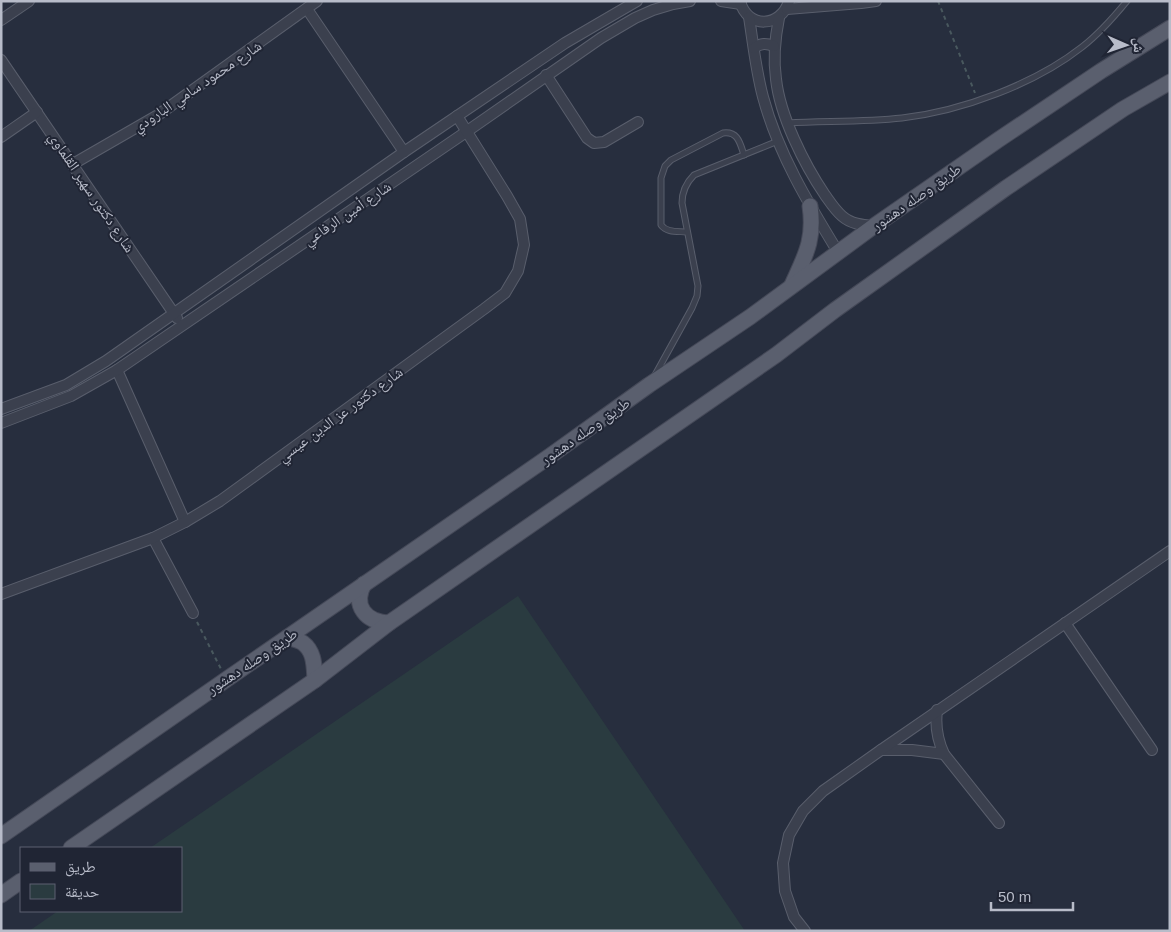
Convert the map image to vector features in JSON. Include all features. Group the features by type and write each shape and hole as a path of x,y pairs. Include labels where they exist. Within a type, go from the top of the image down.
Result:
{"main road":[{"name":"طريق وصله دهشور","path":"1,836 550,456 649,385 750,317 874,226 1101,71 1170,28"},
{"path":"72,847 315,680 389,622 776,355 834,310 1006,188 1123,109 1170,82"},
{"path":"790,288 810,243 812,218 810,206"},
{"path":"364,584 360,591 360,605 367,616 379,622 389,622"},
{"path":"288,637 303,643 311,652 314,662 315,680"},
{"path":"1,895 20,882"}],"street":[{"path":"1,20 15,5 29,1"},
{"name":"شارع محمود سامي البارودي","path":"73,164 158,115 317,1"},
{"name":"شارع أمين الرفاعي","path":"1,409 66,385 106,361 457,116 565,43 637,1"},
{"name":"شارع أمين الرفاعي","path":"1,424 71,396 117,370 601,38 653,10 690,1"},
{"path":"721,1 740,3 749,17 756,20 764,22 779,18"},
{"path":"874,226 851,222 841,216 833,208 812,176 788,123 779,97 774,63 774,46 779,18 788,5 876,1"},
{"path":"307,9 404,152"},
{"path":"749,17 762,95 768,116 798,184 838,252"},
{"path":"754,48 764,43 774,46"},
{"name":"شارع دكتور سهير القلماوي","path":"1,60 182,325"},
{"path":"546,75 587,138 594,143 604,142 638,122"},
{"path":"1,137 37,112"},
{"name":"شارع دكتور عز الدين عيسي","path":"1,594 153,538 185,522 220,501 505,293 518,271 524,245 520,219 457,116"},
{"path":"798,184 812,176"},
{"path":"117,370 185,522"},
{"path":"66,385 71,396"},
{"path":"153,538 193,613"},
{"path":"805,931 794,917 785,891 783,863 789,835 803,811 823,791 937,710 1170,551"},
{"path":"1065,623 1152,750"},
{"path":"937,710 936,732 944,754 999,824"},
{"path":"881,750 912,750 944,754"}],"lane":[{"path":"788,123 903,118 950,109 978,100 1032,78 1066,58 1097,34 1127,1"},
{"path":"687,232 667,231 662,228 660,222 661,178 665,166 671,160 723,132 732,133 737,137 744,155"},
{"path":"649,385 697,296 698,286 682,203 686,185 694,175 778,141"}],"path":[{"path":"938,1 978,100"},
{"path":"193,613 227,678"}],"green space":[{"path":"518,596 745,931 29,931 57,912 182,912 182,847 151,847"}]}
